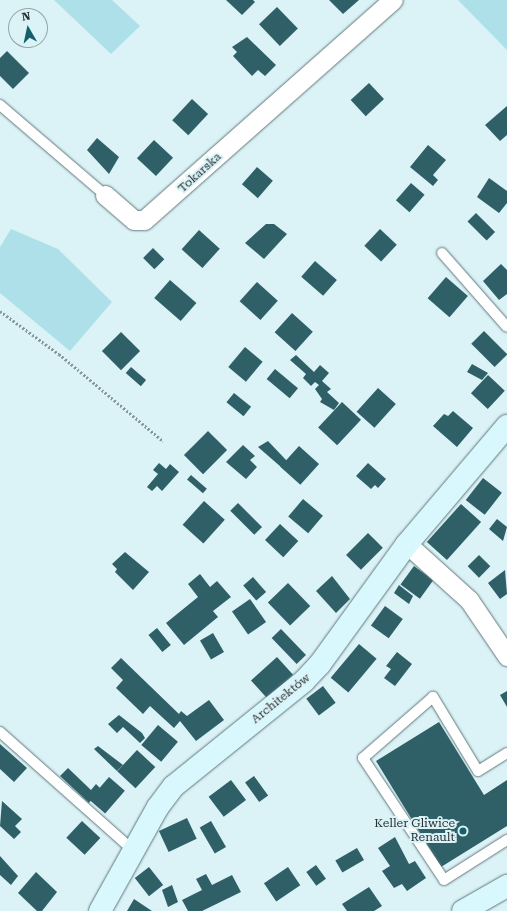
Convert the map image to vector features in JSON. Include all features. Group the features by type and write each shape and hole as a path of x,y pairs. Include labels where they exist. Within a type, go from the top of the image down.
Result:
{"street":[{"name":"Tokarska","path":"104,195 134,220 144,220 393,0"},
{"name":"Architektów","path":"100,911 134,850 174,786 304,681 320,664 407,544 507,426"},
{"path":"407,544 469,600 507,656"},
{"path":"463,911 507,886"}],"lane":[{"name":"Tokarska","path":"0,105 104,195"},
{"path":"442,253 507,327"},
{"path":"507,753 478,771 433,697 363,758 444,880 507,840"},
{"path":"0,732 134,850"}],"path":[{"path":"0,311 59,354 163,441"}],"shaded area":[{"path":"54,0 112,0 140,26 111,54"},
{"path":"458,0 507,0 507,50"},
{"path":"11,229 58,249 112,302 70,351 0,293 0,247"}],"building":[{"path":"226,0 253,0 255,2 242,15"},
{"path":"329,0 359,0 343,14"},
{"path":"277,7 298,29 280,46 259,24"},
{"path":"247,37 276,65 265,76 258,70 252,76 233,56 237,52 232,47"},
{"path":"7,51 29,73 13,89 0,76 0,58"},
{"path":"369,83 384,99 366,116 351,100"},
{"path":"192,99 208,114 188,135 172,120"},
{"path":"507,106 507,135 500,141 485,125"},
{"path":"97,138 119,157 109,174 87,150"},
{"path":"154,140 173,158 156,176 137,158"},
{"path":"428,145 446,160 433,175 438,180 433,186 410,167"},
{"path":"257,167 273,181 258,198 242,184"},
{"path":"489,178 507,191 507,203 499,213 477,197"},
{"path":"411,183 425,195 409,212 396,200"},
{"path":"476,213 495,232 487,241 468,221"},
{"path":"266,224 274,224 287,234 264,259 245,243"},
{"path":"380,229 397,245 381,262 364,246"},
{"path":"199,230 220,249 202,268 182,249"},
{"path":"153,248 164,259 154,269 143,258"},
{"path":"315,261 337,280 323,296 301,277"},
{"path":"501,264 507,270 507,294 499,300 483,281"},
{"path":"446,277 468,296 450,317 428,298"},
{"path":"170,280 196,303 181,321 154,298"},
{"path":"257,282 278,301 260,320 240,301"},
{"path":"292,313 313,332 295,351 275,332"},
{"path":"484,331 507,354 495,367 471,344"},
{"path":"121,332 140,351 121,370 102,351"},
{"path":"245,347 263,362 246,382 228,367"},
{"path":"296,355 314,372 320,365 329,373 322,381 331,389 327,392 339,403 334,410 320,402 322,399 315,389 319,385 315,382 311,386 303,378 306,374 290,360"},
{"path":"472,364 488,373 482,380 467,372"},
{"path":"131,367 146,380 141,386 126,373"},
{"path":"275,369 298,388 290,398 267,379"},
{"path":"488,375 505,391 488,409 471,393"},
{"path":"378,388 396,404 374,428 357,412"},
{"path":"234,393 251,407 244,416 226,402"},
{"path":"342,402 361,420 337,445 318,428"},
{"path":"453,411 473,428 457,447 433,426 444,414 448,416"},
{"path":"208,431 227,450 203,474 184,455"},
{"path":"268,441 287,461 281,467 258,447"},
{"path":"243,445 255,456 250,460 257,467 246,479 226,462"},
{"path":"299,446 319,464 300,485 280,467"},
{"path":"159,463 166,469 170,464 179,472 162,491 157,486 152,491 147,487 158,474 153,470"},
{"path":"368,463 386,479 378,488 375,485 371,489 356,476"},
{"path":"191,475 207,489 203,493 187,480"},
{"path":"483,478 502,493 485,515 466,500"},
{"path":"303,499 323,516 308,533 288,517"},
{"path":"204,501 225,520 203,544 183,525"},
{"path":"238,503 262,527 254,535 230,511"},
{"path":"461,504 481,522 447,560 427,542"},
{"path":"497,519 507,527 503,541 489,529"},
{"path":"280,524 298,541 283,557 265,540"},
{"path":"368,533 383,548 361,570 346,555"},
{"path":"125,552 149,572 133,590 115,572 117,569 112,564"},
{"path":"479,555 490,566 479,578 468,566"},
{"path":"414,566 433,580 420,599 400,585"},
{"path":"505,570 507,594 500,599 488,583"},
{"path":"200,574 210,587 217,581 231,597 213,611 218,617 184,645 166,623 198,597 188,584"},
{"path":"332,576 350,599 336,613 316,591"},
{"path":"253,577 266,592 256,601 243,586"},
{"path":"288,583 310,606 290,625 268,602"},
{"path":"399,585 413,596 409,604 394,593"},
{"path":"250,599 266,622 248,635 232,612"},
{"path":"385,606 403,619 389,638 371,625"},
{"path":"157,628 171,645 162,652 148,635"},
{"path":"281,629 306,655 297,664 272,638"},
{"path":"213,633 224,652 211,660 200,640"},
{"path":"359,644 377,659 348,692 331,678"},
{"path":"397,652 412,664 395,686 384,678 391,669 386,666"},
{"path":"277,657 293,675 267,698 251,680"},
{"path":"121,658 179,714 181,711 187,716 209,700 224,720 196,741 180,721 174,728 150,706 143,714 116,688 123,680 111,668"},
{"path":"323,686 336,703 319,715 306,699"},
{"path":"507,691 507,707 500,695"},
{"path":"119,715 142,733 145,738 140,743 123,727 117,733 108,724"},
{"path":"439,722 484,795 507,780 507,826 441,867 376,761"},
{"path":"158,725 178,742 161,762 141,745"},
{"path":"0,744 27,768 14,782 0,769"},
{"path":"98,746 123,765 117,771 94,749"},
{"path":"137,750 155,767 136,788 117,771"},
{"path":"68,768 91,790 96,784 100,788 89,803 60,776"},
{"path":"254,776 268,795 259,802 245,782"},
{"path":"109,777 125,791 105,813 89,800"},
{"path":"231,780 246,800 224,817 209,797"},
{"path":"2,801 22,819 15,826 21,832 14,839 0,826"},
{"path":"187,818 197,839 169,852 159,831"},
{"path":"82,821 100,838 85,855 66,838"},
{"path":"211,821 226,847 215,853 200,828"},
{"path":"395,837 409,864 415,861 426,878 407,891 402,884 394,888 382,871 390,866 378,848"},
{"path":"357,848 364,860 342,873 335,861"},
{"path":"0,856 18,876 11,885 0,875"},
{"path":"316,865 326,879 316,886 306,872"},
{"path":"149,867 163,885 149,896 135,878"},
{"path":"288,867 300,885 276,901 264,883"},
{"path":"36,872 57,892 42,911 37,911 18,893"},
{"path":"206,874 212,885 232,875 241,892 202,911 188,911 182,900 202,890 196,879"},
{"path":"172,885 178,902 168,907 162,890"},
{"path":"369,887 382,906 374,911 347,911 342,904"},
{"path":"134,899 152,911 127,911"}],"place":[{"name":"Keller Gliwice Renault","path":"463,831"}]}
